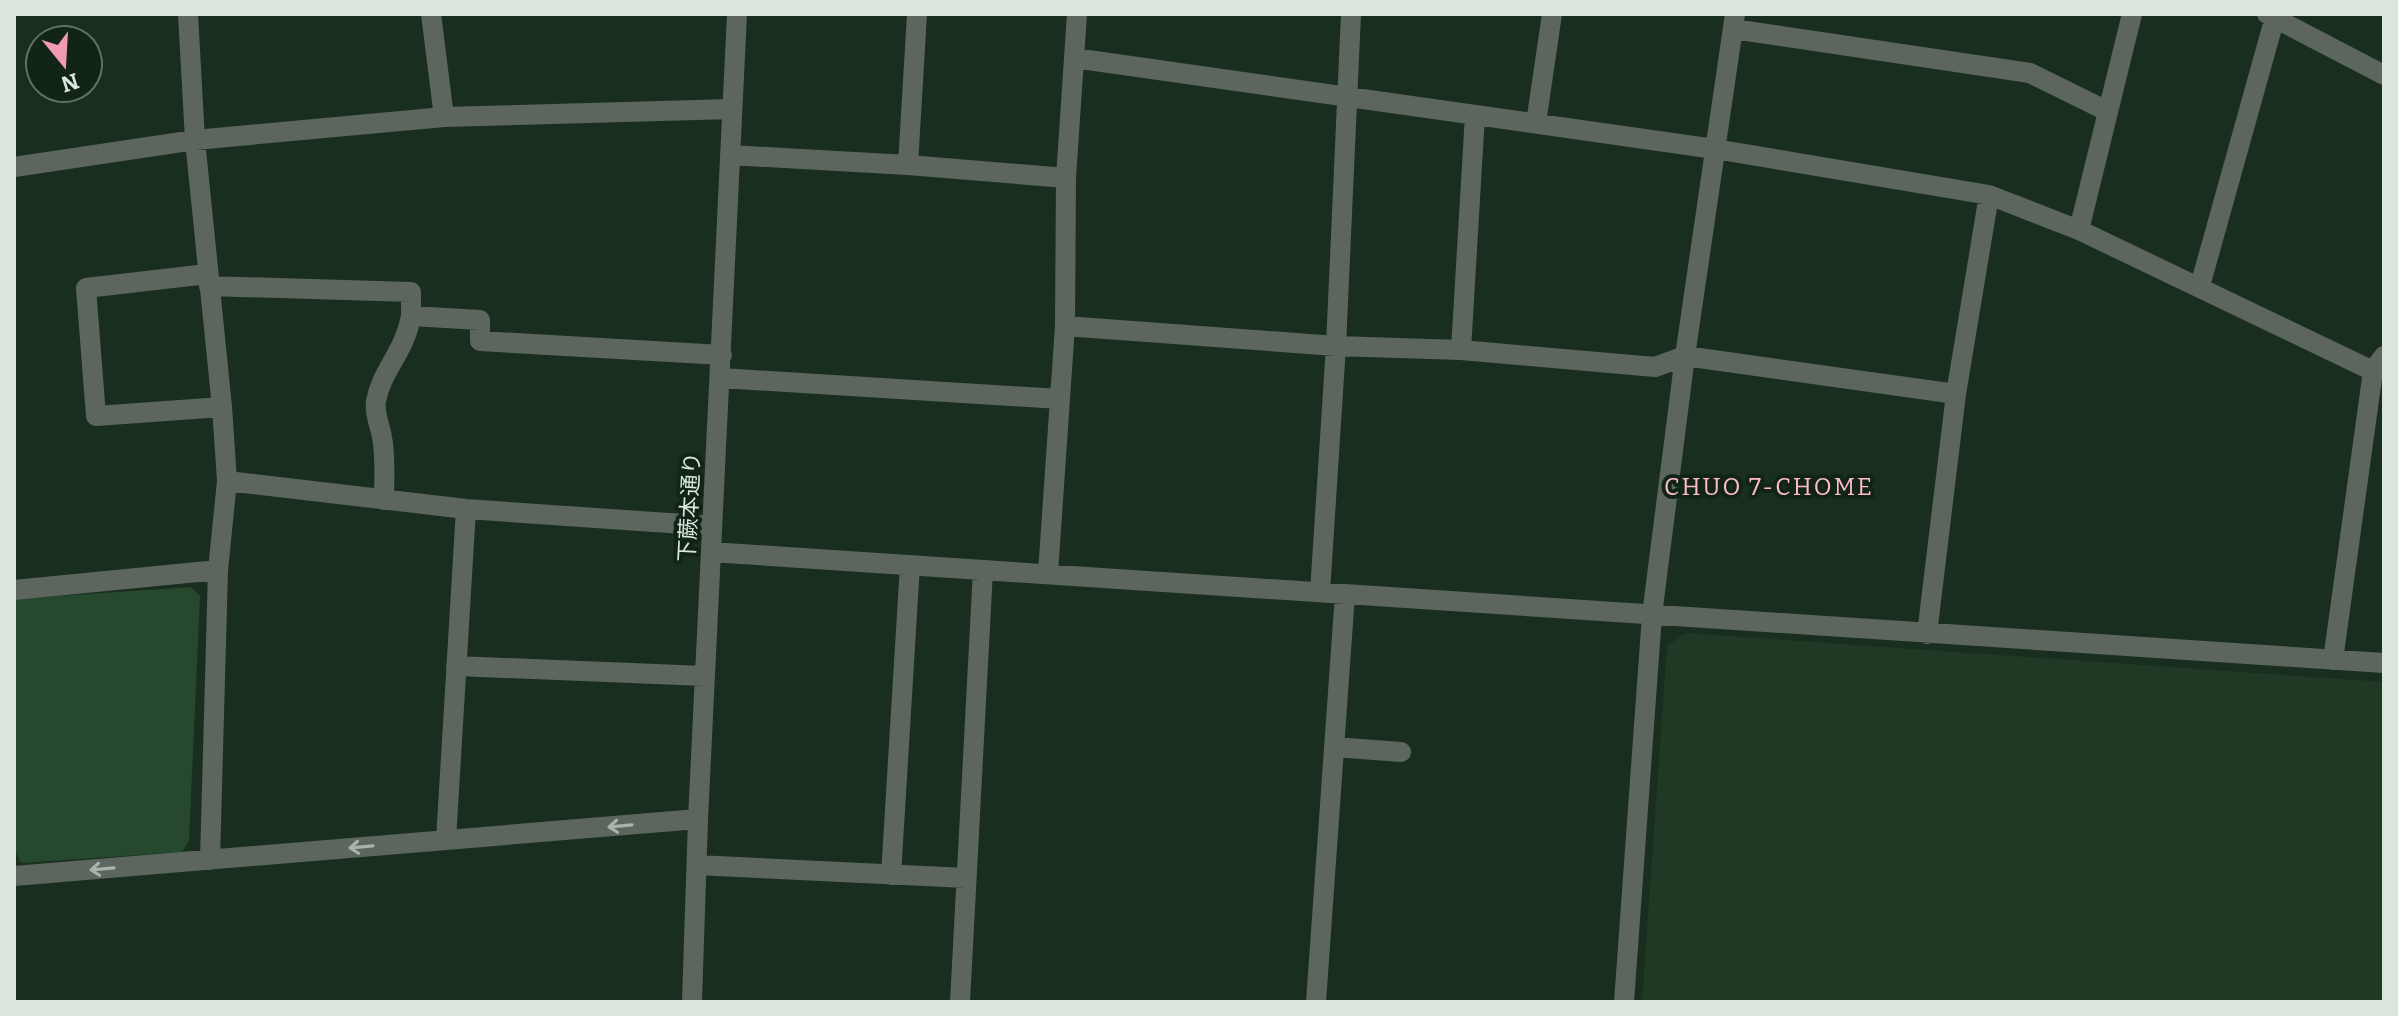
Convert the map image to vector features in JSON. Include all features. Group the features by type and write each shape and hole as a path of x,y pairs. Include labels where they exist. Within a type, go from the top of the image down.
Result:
{"street":[{"path":"188,14 195,140 227,481 218,570 210,860"},
{"path":"431,14 444,117"},
{"name":"下蕨本通り","path":"692,1002 737,14"},
{"path":"908,165 917,14"},
{"path":"1048,573 1065,326 1066,178 1077,14"},
{"path":"1320,592 1336,346 1351,14"},
{"path":"1536,123 1552,14"},
{"path":"2079,230 2132,14"},
{"path":"2200,286 2271,16 2384,75"},
{"path":"1624,1002 1652,615 1685,356 1734,22 2030,73 2107,111"},
{"path":"1074,58 1715,149 1989,195 2079,230 2378,363 2333,660"},
{"path":"14,167 195,140 444,117 732,109"},
{"path":"1461,350 1475,115"},
{"path":"730,155 1066,178"},
{"path":"1927,634 1956,394 1989,195"},
{"path":"222,407 96,416 86,288 208,280 411,292 408,334 380,383 375,406 384,450 384,500"},
{"path":"411,316 480,320 480,341 722,355"},
{"path":"1065,326 1336,346 1461,350 1655,367 1685,356 1956,394"},
{"path":"721,378 1060,399"},
{"path":"227,481 466,509 712,526"},
{"path":"446,840 466,509"},
{"path":"711,552 2384,663"},
{"path":"891,875 910,565"},
{"path":"14,590 218,570"},
{"path":"960,1002 983,570"},
{"path":"1316,1002 1345,594"},
{"path":"456,666 705,676"},
{"path":"1334,747 1401,752"},
{"path":"14,876 698,819"},
{"path":"697,865 966,878"}],"shaded area":[{"path":"191,587 200,596 189,841 182,852 21,863 14,849 14,599"},
{"path":"1686,633 2384,682 2384,1002 1642,1002 1667,646"}],"district":[{"name":"CHUO 7-CHOME","path":"1769,487"}]}
